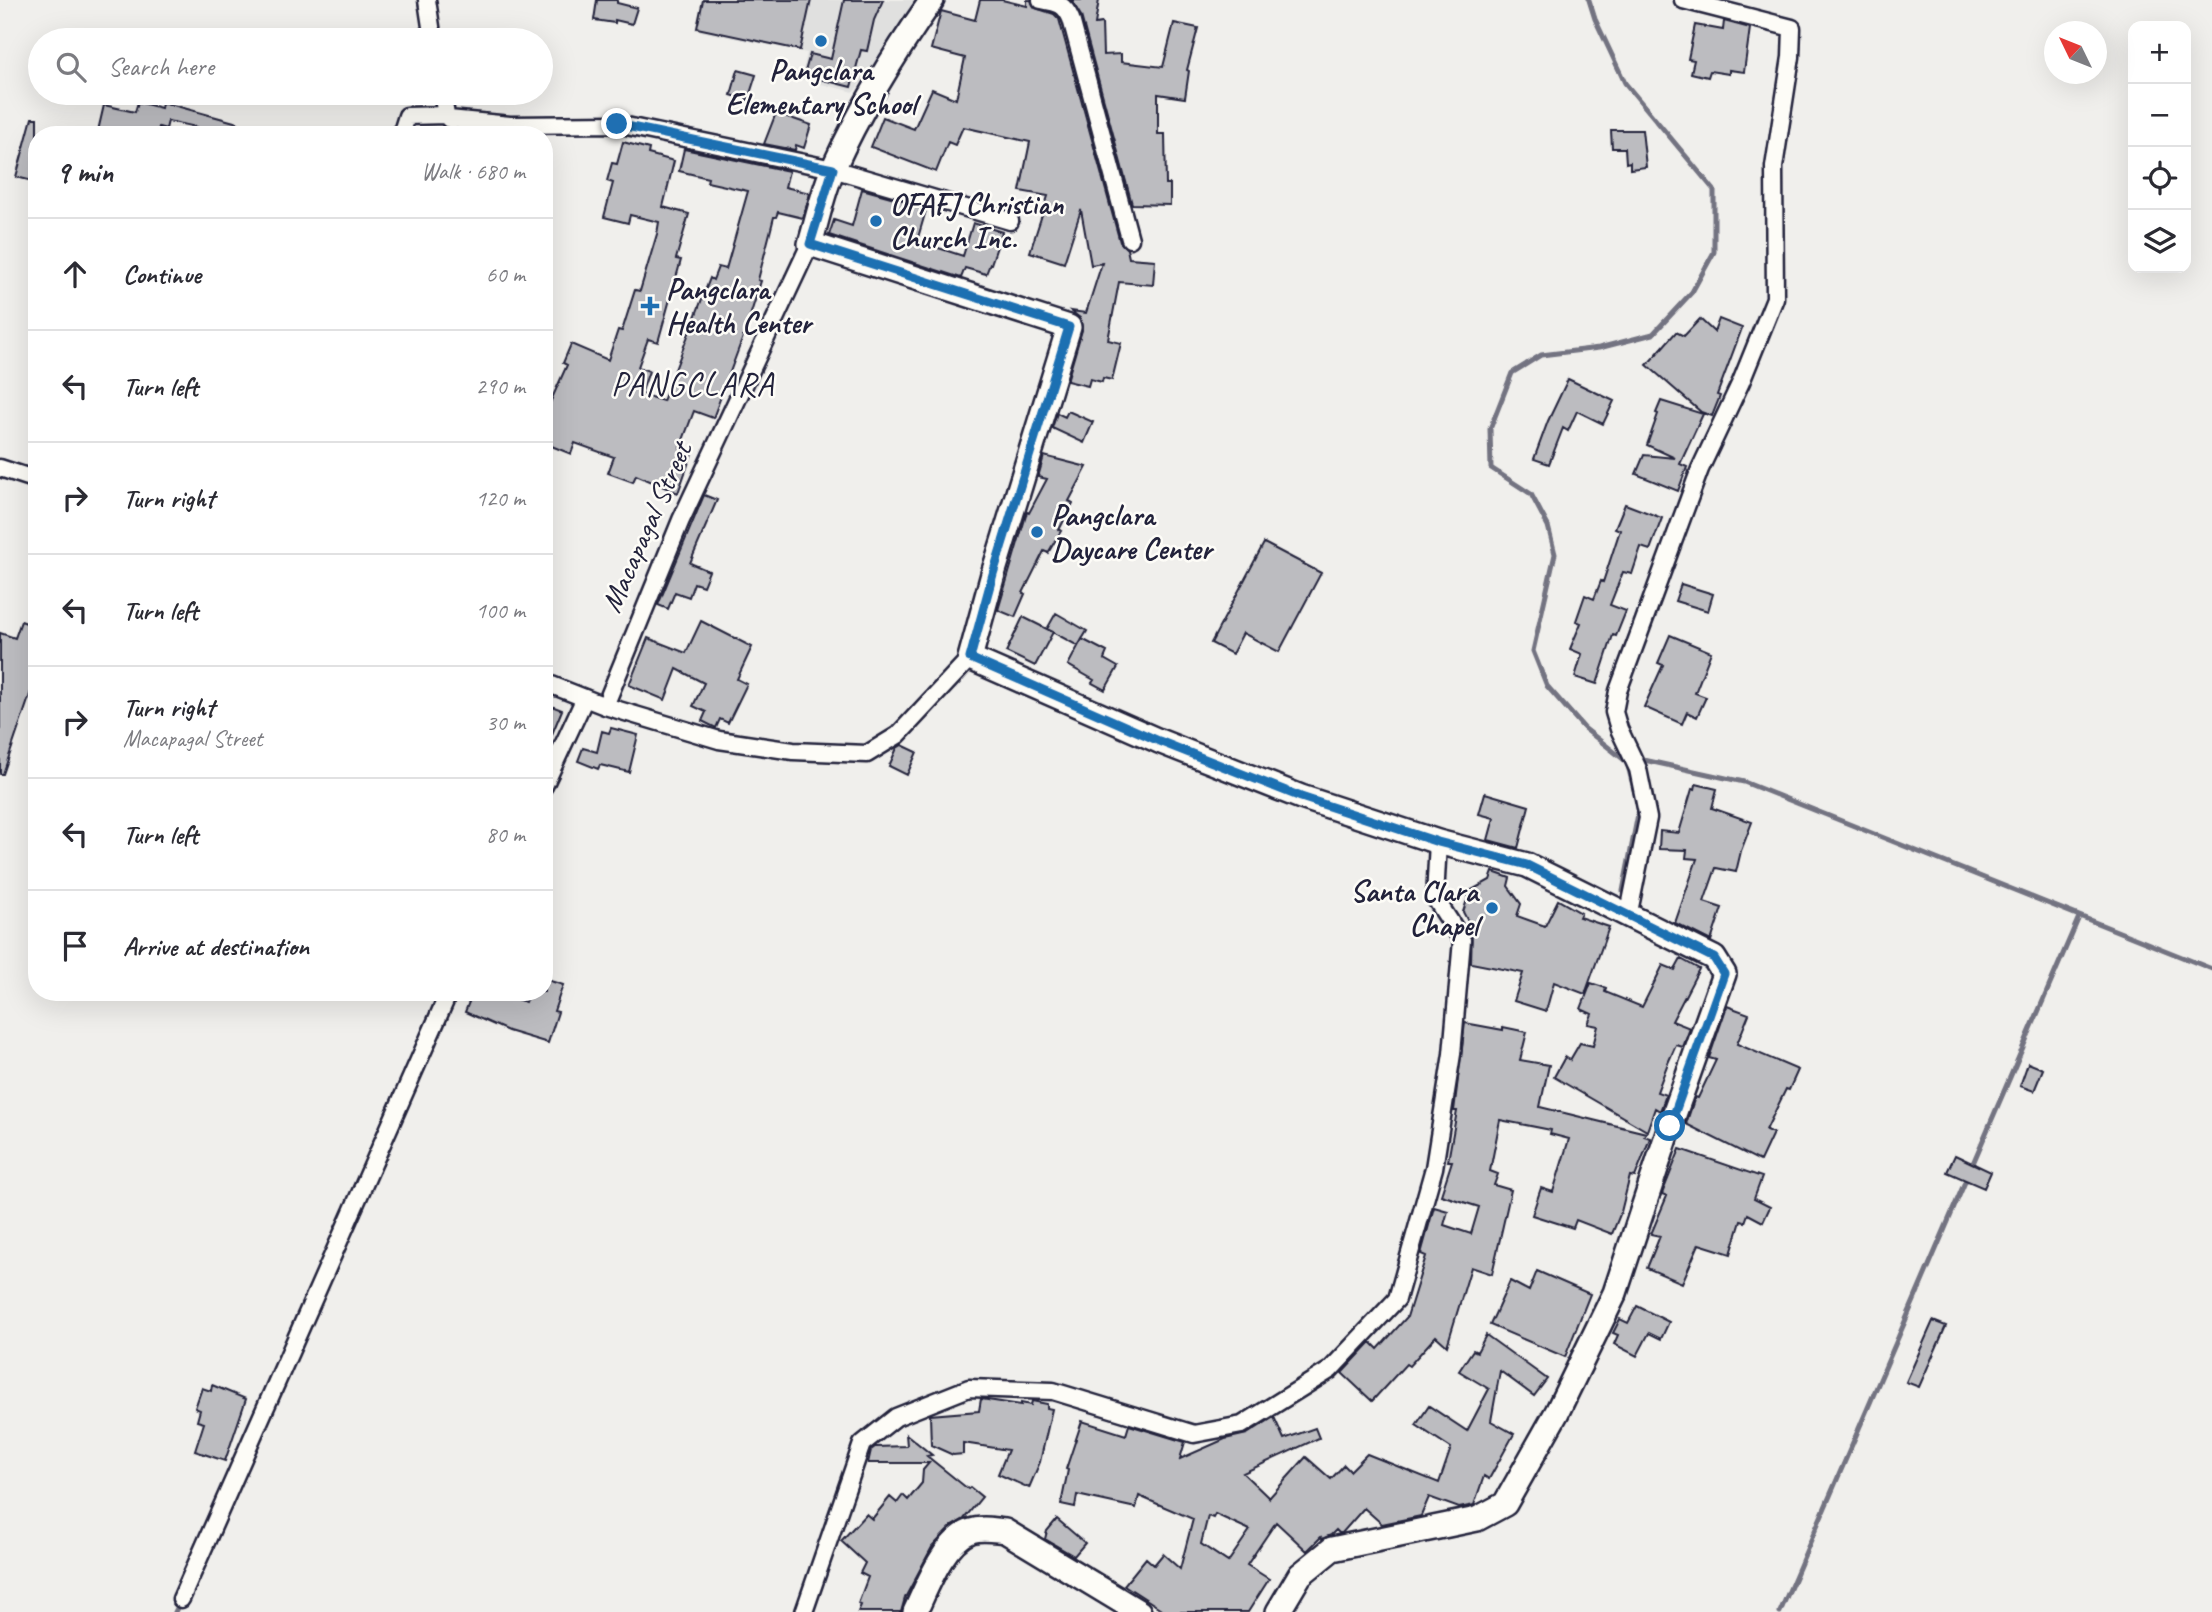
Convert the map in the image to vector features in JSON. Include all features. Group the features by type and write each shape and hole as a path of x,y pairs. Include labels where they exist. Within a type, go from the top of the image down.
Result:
{"street":[{"path":"427,0 431,28"},
{"name":"Macapagal Street","path":"605,706 681,520 810,244 833,169 870,95 932,0"},
{"path":"1041,0 1067,8 1130,239"},
{"path":"1628,917 1648,818 1638,769 1614,712 1618,691 1700,469 1741,382 1775,298 1774,167 1791,57 1792,29 1683,0"},
{"path":"444,105 449,119 462,121 510,125 617,124 833,169 1010,221"},
{"path":"404,126 407,116 446,115"},
{"path":"553,686 605,706 719,740 793,751 867,754 898,735 970,658 1069,327 810,244"},
{"path":"0,468 28,477"},
{"path":"970,658 1185,751 1301,797 1438,842 1527,865 1714,958 1724,974 1615,1293 1558,1412 1505,1504 1477,1519 1332,1549 1300,1575 1278,1612"},
{"path":"553,767 585,698"},
{"path":"804,1612 862,1444 896,1417 970,1388 1053,1391 1195,1434 1242,1425 1330,1370 1397,1299 1434,1168 1457,1004 1462,940 1435,898 1438,842"},
{"path":"181,1600 445,1001"},
{"path":"915,1612 937,1566 957,1541 970,1531 983,1529 1005,1531 1139,1612"}],"shaded area":[{"name":"Pangclara Elementary School","path":"702,0 915,0 908,18 854,92 801,79 807,53 695,30"}],"building":[{"path":"597,0 617,0 617,3 637,8 632,24 615,20 615,23 594,20"},
{"path":"703,0 811,0 800,50 697,28"},
{"path":"844,0 883,0 874,20 867,51 861,50 851,87 804,75 810,54 831,59"},
{"path":"980,0 1002,0 1027,6 1027,0 1031,0 1035,8 1054,14 1059,19 1120,242 1127,249 1129,258 1155,260 1153,285 1119,282 1108,340 1121,343 1112,380 1103,378 1102,382 1090,379 1088,386 1067,381 1082,330 1080,318 1071,311 1086,313 1102,263 1091,265 1081,210 1064,263 1030,252 1048,196 1020,191 1030,142 963,127 955,145 948,142 936,172 871,147 883,117 914,129 932,89 956,99 965,58 931,49 941,11 975,20"},
{"path":"1071,0 1099,0 1095,24 1102,23 1103,55 1121,54 1121,62 1163,67 1174,23 1198,28 1187,70 1185,98 1158,94 1158,134 1165,134 1166,184 1170,184 1170,205 1132,204 1081,16"},
{"path":"1724,21 1750,28 1744,72 1729,70 1729,74 1710,71 1708,77 1691,73 1694,60 1688,59 1695,25 1723,30"},
{"path":"738,70 756,75 748,100 731,95"},
{"path":"104,105 135,112 137,105 161,108 162,105 173,105 238,123 237,126 191,126 168,121 167,126 99,126"},
{"path":"776,113 811,125 804,148 796,145 795,150 764,144"},
{"path":"32,118 37,118 37,126 30,126"},
{"path":"1611,130 1642,130 1646,167 1630,169 1630,162 1626,163 1625,148 1612,148"},
{"path":"28,133 28,180 16,177"},
{"path":"623,142 649,149 648,154 674,161 663,207 689,214 676,259 681,260 658,342 648,339 638,367 649,371 641,394 663,401 710,278 713,280 718,267 726,269 748,191 707,182 708,178 679,171 684,149 789,171 785,187 810,193 803,218 778,212 774,217 758,280 761,281 713,418 694,411 680,448 692,453 678,493 636,475 633,482 608,473 614,457 575,443 571,454 553,447 553,396 567,365 563,363 571,344 608,360 618,330 622,331 635,290 640,291 657,234 659,222 630,215 628,223 604,217 613,183 607,181 612,163 617,164"},
{"name":"OFAFJ Christian Church Inc.","path":"862,189 927,207 917,241 963,256 973,223 1002,232 986,274 965,268 961,278 829,235 834,220 852,226"},
{"path":"1700,319 1714,332 1719,319 1742,328 1712,416 1701,412 1647,365 1676,332 1684,336"},
{"path":"1568,379 1614,401 1603,424 1577,411 1568,431 1563,428 1549,464 1534,459"},
{"path":"1661,401 1703,414 1680,464 1687,467 1678,491 1636,474 1644,455 1675,458 1647,445"},
{"path":"1068,411 1093,422 1084,443 1052,428 1057,413 1065,417"},
{"path":"1044,456 1087,467 1069,501 1073,503 1059,530 1061,531 1048,553 1044,551 1023,593 1025,594 1015,617 998,610 1027,512 1029,513 1047,479 1038,477"},
{"path":"704,495 717,500 690,563 709,571 703,586 694,583 689,597 675,592 668,609 658,605"},
{"path":"1625,504 1662,518 1650,550 1641,547 1632,574 1623,572 1610,605 1626,611 1616,636 1613,635 1597,684 1575,677 1582,654 1570,649 1581,623 1576,621 1585,595 1594,599 1601,581 1603,582 1620,530 1615,528"},
{"path":"1264,543 1321,573 1279,652 1243,633 1232,654 1211,643"},
{"path":"1681,584 1713,594 1708,611 1675,601"},
{"path":"1056,613 1087,631 1078,646 1047,629"},
{"path":"1023,617 1053,632 1035,666 1006,652"},
{"path":"21,621 28,624 28,700 3,774 0,774 0,633 15,638"},
{"path":"701,621 752,647 737,679 747,684 728,723 720,719 716,728 702,721 706,712 693,706 704,683 677,669 665,700 629,685 648,638 686,653"},
{"path":"1670,635 1711,652 1695,693 1706,697 1697,717 1687,712 1682,724 1644,707 1663,665 1658,663"},
{"path":"1082,639 1107,652 1104,659 1118,667 1105,690 1092,683 1094,680 1068,665"},
{"path":"553,706 562,710 553,732"},
{"path":"611,728 638,735 629,772 600,765 598,769 578,761 583,748 597,752 602,731 609,733"},
{"path":"902,745 917,752 907,775 889,766 897,748"},
{"path":"1696,784 1717,789 1712,808 1752,822 1736,872 1716,868 1704,902 1722,908 1711,941 1675,923 1697,859 1686,858 1687,850 1659,849 1660,831 1679,833 1692,789 1695,790"},
{"path":"1485,793 1529,806 1518,848 1488,840 1494,818 1479,814"},
{"path":"1493,872 1510,878 1508,886 1521,904 1517,916 1545,926 1558,900 1581,913 1579,917 1609,927 1585,994 1554,982 1546,1011 1514,1001 1523,973 1471,963 1472,929 1463,912 1470,891 1490,880"},
{"path":"1681,959 1699,969 1672,1021 1690,1028 1683,1047 1676,1045 1668,1063 1657,1092 1666,1095 1660,1111 1655,1108 1647,1131 1554,1077 1565,1057 1570,1060 1580,1043 1593,1046 1598,1026 1588,1024 1592,1014 1581,1009 1591,983 1606,988 1605,992 1642,1007 1663,965 1675,970"},
{"path":"553,982 563,985 554,1011 558,1012 548,1043 508,1031 465,1012 469,1001 553,1001"},
{"path":"1727,1006 1749,1014 1737,1044 1798,1070 1766,1130 1773,1133 1760,1161 1686,1124 1695,1097 1698,1098 1716,1060 1709,1058"},
{"path":"1465,1023 1527,1032 1520,1060 1549,1065 1540,1107 1646,1133 1644,1136 1650,1138 1635,1177 1630,1176 1612,1234 1576,1220 1573,1228 1532,1215 1541,1188 1553,1192 1569,1139 1550,1134 1551,1130 1500,1120 1490,1171 1498,1174 1494,1185 1511,1190 1492,1274 1471,1267 1447,1346 1436,1336 1372,1401 1342,1373 1371,1342 1378,1349 1407,1317 1426,1256 1421,1254 1434,1207 1448,1211 1444,1225 1471,1234 1479,1207 1441,1195 1452,1161 1448,1161 1457,1111 1454,1111"},
{"path":"2028,1063 2043,1069 2034,1091 2020,1086"},
{"path":"1680,1149 1762,1177 1754,1199 1770,1207 1763,1222 1748,1214 1745,1222 1741,1221 1731,1254 1699,1244 1682,1283 1647,1268 1660,1236 1651,1234 1667,1196 1662,1194"},
{"path":"1955,1155 1991,1172 1984,1188 1947,1172"},
{"path":"1537,1271 1590,1294 1565,1357 1490,1325 1510,1281 1529,1291"},
{"path":"1637,1306 1669,1322 1661,1339 1649,1333 1637,1356 1614,1344 1618,1335 1613,1333 1620,1319 1628,1323"},
{"path":"1933,1321 1946,1326 1919,1387 1906,1382"},
{"path":"1486,1335 1547,1379 1534,1396 1500,1371 1491,1421 1514,1434 1489,1479 1484,1476 1474,1505 1459,1508 1429,1497 1421,1516 1382,1524 1364,1508 1342,1533 1336,1530 1331,1535 1322,1539 1321,1537 1307,1551 1276,1522 1247,1565 1269,1579 1248,1612 1166,1612 1124,1585 1146,1558 1154,1565 1163,1554 1180,1569 1193,1519 1139,1496 1136,1508 1077,1495 1075,1507 1061,1504 1068,1470 1066,1469 1082,1421 1126,1435 1129,1425 1185,1442 1180,1459 1225,1439 1247,1434 1274,1417 1284,1439 1315,1428 1319,1438 1243,1473 1269,1498 1306,1457 1331,1479 1344,1465 1350,1471 1367,1454 1439,1483 1451,1448 1416,1425 1429,1406 1467,1431 1489,1389 1459,1371 1473,1350 1477,1352","holes":["1215,1514 1250,1530 1228,1562 1201,1544 1208,1516 1213,1518"]},
{"path":"212,1385 246,1399 225,1461 195,1451 204,1423 197,1421 200,1410 195,1408 202,1388 211,1391"},
{"path":"981,1399 1021,1405 1031,1405 1032,1401 1047,1404 1047,1408 1052,1409 1040,1462 1029,1488 998,1474 1008,1450 963,1443 963,1454 953,1455 931,1445 930,1415 979,1411"},
{"path":"906,1434 932,1455 927,1456 982,1497 964,1519 952,1526 932,1547 905,1598 901,1612 858,1612 861,1605 858,1604 868,1577 860,1573 865,1563 841,1541 866,1514 872,1519 890,1497 897,1503 903,1495 908,1500 922,1483 923,1470 929,1463 868,1463 871,1450 875,1447 907,1446"},
{"path":"1057,1519 1085,1543 1074,1556 1045,1539 1047,1531"}],"waterway":[{"path":"1589,0 1625,83 1714,190 1714,252 1692,292 1653,334 1599,348 1541,355 1512,373 1490,429 1491,468 1531,494 1548,526 1555,554 1533,651 1547,686 1584,728 1627,762 1639,809 1623,891"},
{"path":"1644,760 1744,782 2212,969"},
{"path":"1780,1612 2079,917"},
{"path":"175,1612 180,1602"}],"place":[{"name":"Pangclara Elementary School","path":"821,41"},
{"name":"OFAFJ Christian Church Inc.","path":"876,221"},
{"name":"Pangclara Health Center","path":"650,306"},
{"name":"Pangclara Daycare Center","path":"1037,532"},
{"name":"Santa Clara Chapel","path":"1492,908"}],"district":[{"name":"PANGCLARA","path":"693,384"}],"route":[{"path":"617,124 833,169 810,244 1069,327 970,658 1159,741 1301,797 1438,842 1527,865 1714,958 1724,974 1670,1126"}]}
